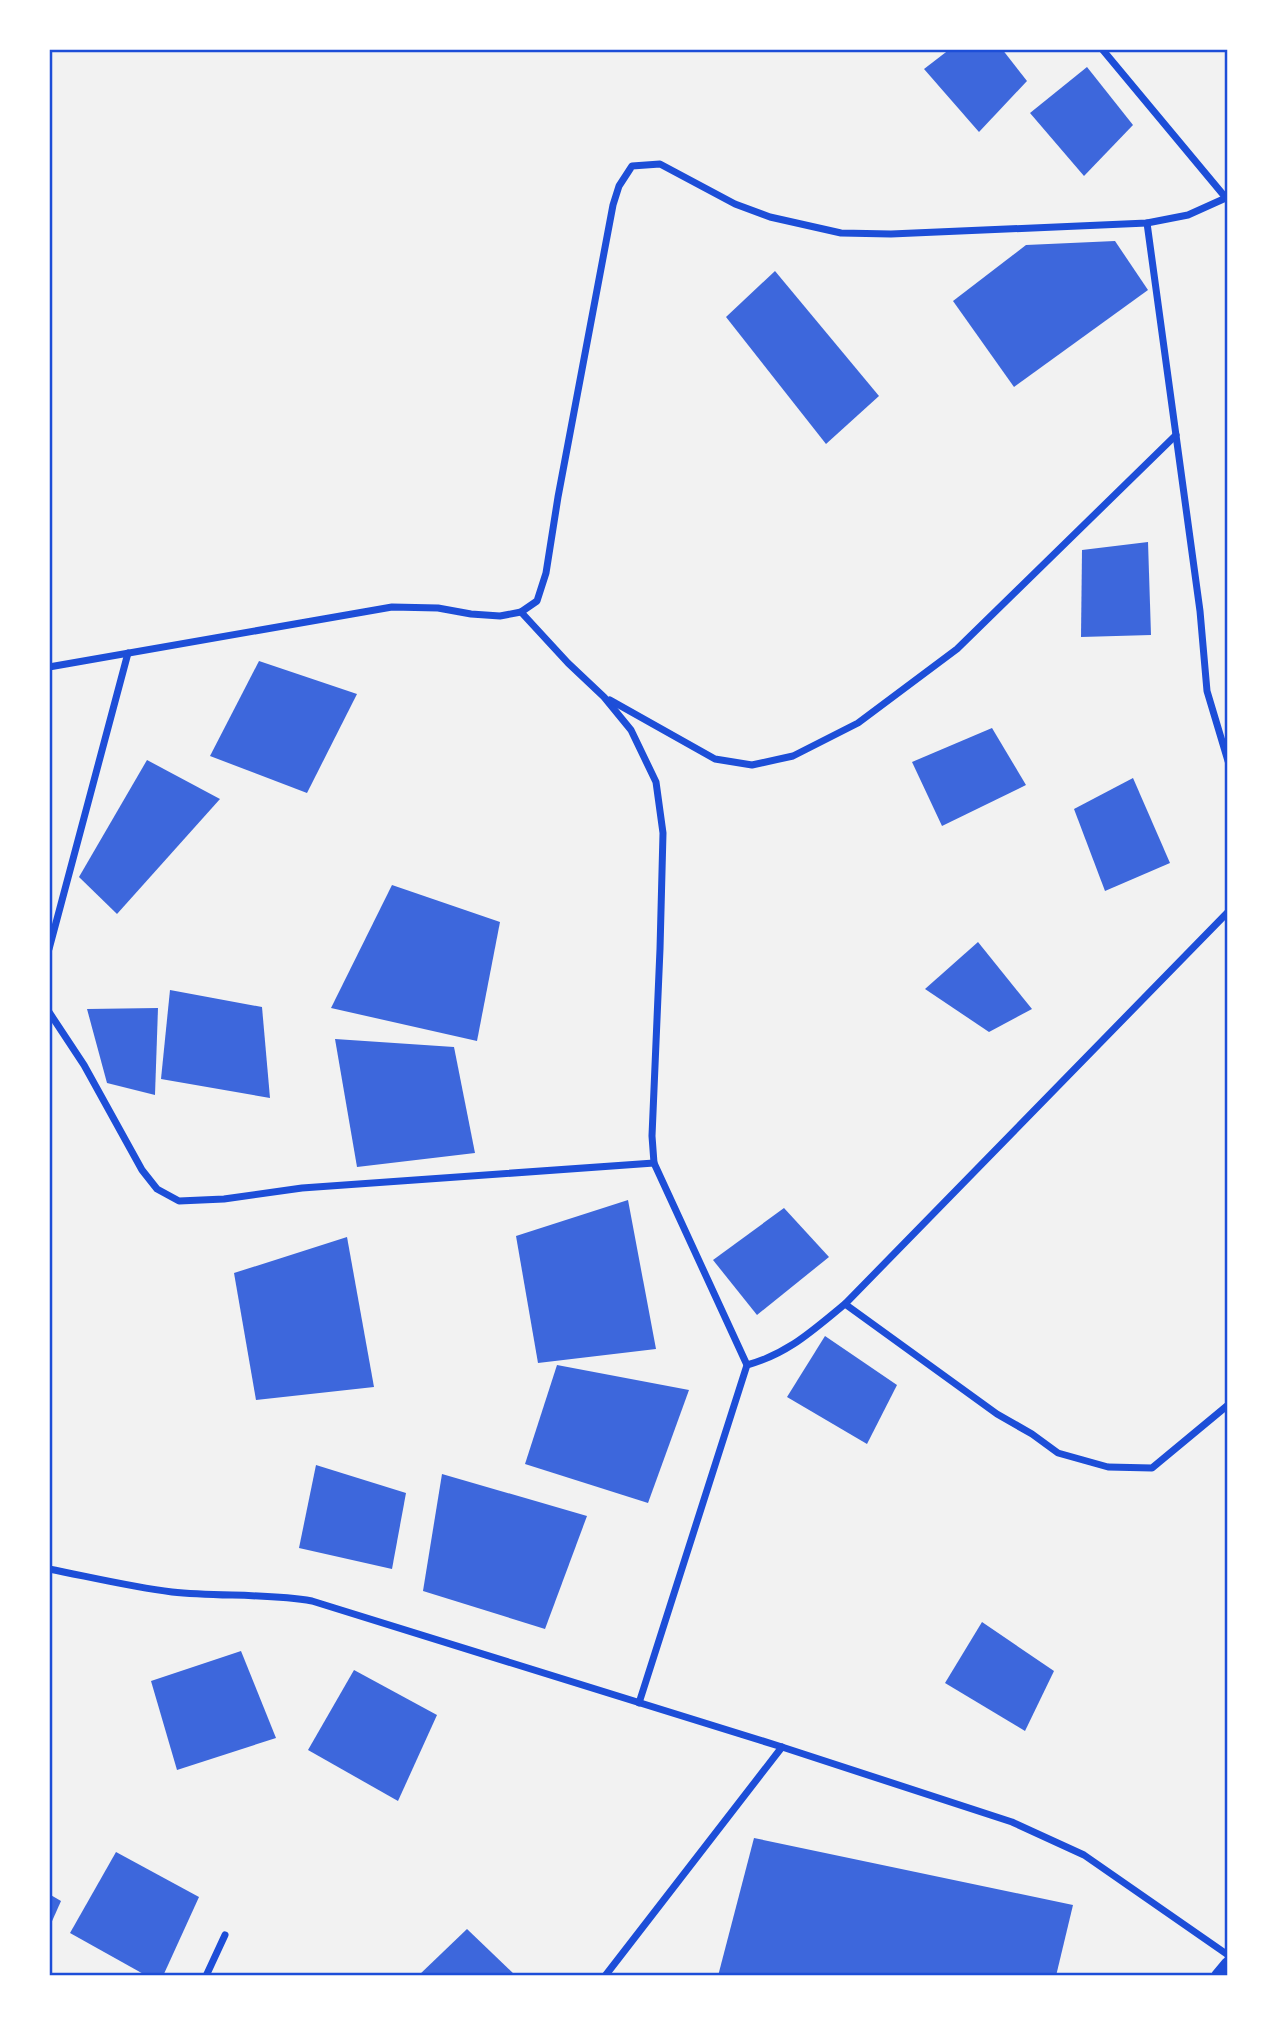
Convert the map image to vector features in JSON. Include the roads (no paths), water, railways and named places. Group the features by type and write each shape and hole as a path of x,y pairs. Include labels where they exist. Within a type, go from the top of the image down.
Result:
{"main road":[{"path":"1218,1976 1228,1964"}],"street":[{"path":"49,667 392,607 438,608 500,616 521,612 537,601 546,573 613,205 619,186 632,166 660,164 735,204 770,217 841,233 1147,223 1188,215 1227,197 1102,49"},
{"path":"1147,223 1200,611 1207,691 1228,761"},
{"path":"604,697 715,759 752,765 793,756 858,723 957,649 1176,435"},
{"path":"521,612 604,697 631,730 656,782 663,833 652,1136 654,1163 747,1365 639,1703"},
{"path":"49,949 128,653"},
{"path":"747,1365 771,1359 790,1348 845,1304 1228,912"},
{"path":"49,1012 90,1076 142,1170 157,1189 178,1201 224,1199 302,1188 654,1163"},
{"path":"845,1304 997,1414 1058,1453 1108,1467 1152,1468 1228,1405"},
{"path":"49,1569 169,1591 210,1595 280,1596 312,1601 782,1747 1012,1822 1084,1855 1228,1955"},
{"path":"605,1976 782,1747"},
{"path":"206,1976 225,1935"}]}
